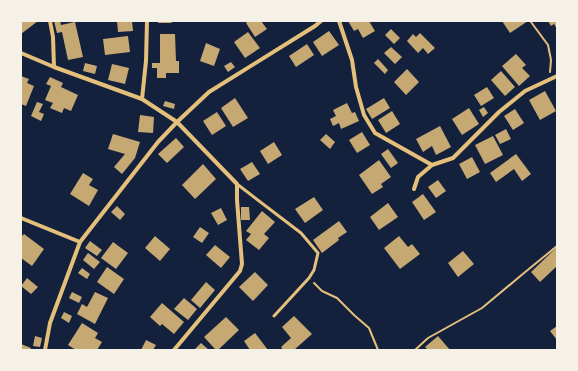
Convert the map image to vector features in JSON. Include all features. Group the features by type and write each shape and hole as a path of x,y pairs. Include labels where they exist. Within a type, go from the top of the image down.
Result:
{"street":[{"path":"50,21 53,37 54,67"},
{"path":"142,99 146,61 147,21"},
{"path":"46,350 50,323 80,242 158,142 177,122 210,92 321,21"},
{"path":"339,21 352,60 356,87 364,115 375,133 432,165"},
{"path":"21,53 54,67 142,99 177,122 237,184 242,264 240,270 174,350"},
{"path":"414,189 418,177 432,165 453,158 499,112 526,91 557,76"},
{"path":"21,218 80,242"}],"lane":[{"path":"237,184 301,233 318,253 314,270 309,278 274,316"}],"path":[{"path":"531,22 548,45 551,60 548,81"},
{"path":"415,350 428,338 482,308 557,246"},
{"path":"309,278 322,291 337,298 369,328 378,350"}],"building":[{"path":"21,21 38,21 21,34"},
{"path":"54,21 60,21 61,25 75,22 83,57 68,60 62,32 57,33"},
{"path":"117,21 132,21 133,31 118,32"},
{"path":"158,21 171,21 172,23 158,23"},
{"path":"248,21 261,21 267,29 255,37 246,23"},
{"path":"348,21 369,21 375,31 363,38 358,29 354,31"},
{"path":"502,21 528,21 510,33"},
{"path":"548,21 557,21 557,29 554,24 551,26"},
{"path":"391,29 400,38 394,44 385,35"},
{"path":"329,31 339,45 322,56 313,42"},
{"path":"248,32 260,48 245,58 234,42"},
{"path":"420,33 435,48 428,54 423,48 418,53 407,41 413,34 416,37"},
{"path":"160,34 175,34 176,61 179,61 179,73 166,73 166,78 157,78 157,68 152,68 152,63 160,63"},
{"path":"128,36 130,52 105,55 103,39"},
{"path":"206,43 220,49 214,66 200,61"},
{"path":"307,44 314,55 296,67 289,56"},
{"path":"391,47 402,57 395,64 384,53"},
{"path":"516,54 526,65 522,68 530,76 519,86 502,66"},
{"path":"378,59 388,70 385,74 374,63"},
{"path":"231,62 235,67 228,72 224,66"},
{"path":"85,63 97,66 95,74 83,71"},
{"path":"112,64 129,68 125,84 108,80"},
{"path":"407,69 419,82 406,95 394,82"},
{"path":"501,71 515,87 505,96 491,80"},
{"path":"21,76 29,79 27,83 34,86 26,106 21,104"},
{"path":"50,77 63,83 61,87 78,95 71,111 64,108 62,113 50,108 53,103 45,100 51,86 46,84"},
{"path":"487,87 494,98 481,106 474,95"},
{"path":"545,91 556,111 540,120 529,100"},
{"path":"235,98 248,118 233,127 221,108"},
{"path":"384,98 390,108 372,119 366,109"},
{"path":"165,101 175,104 174,109 163,106"},
{"path":"37,102 43,104 39,112 44,114 41,121 31,116"},
{"path":"347,103 352,113 355,112 359,121 341,129 339,123 333,126 330,119 336,116 333,110"},
{"path":"484,107 488,113 483,117 479,110"},
{"path":"469,108 479,124 462,135 452,119"},
{"path":"515,109 524,123 513,130 504,116"},
{"path":"392,111 400,124 386,133 378,120"},
{"path":"217,112 226,126 212,135 203,121"},
{"path":"140,115 154,117 153,133 138,132"},
{"path":"440,126 451,147 436,155 432,146 423,152 416,139"},
{"path":"506,129 511,139 500,144 495,135"},
{"path":"362,132 370,145 357,153 349,140"},
{"path":"113,134 140,142 135,158 122,174 114,167 125,154 108,149"},
{"path":"326,134 335,142 330,149 320,140"},
{"path":"493,136 503,155 485,164 475,145"},
{"path":"176,138 184,147 167,163 158,154"},
{"path":"274,142 282,155 268,164 260,151"},
{"path":"388,149 398,163 391,168 381,154"},
{"path":"516,154 531,174 522,181 514,169 496,182 490,173"},
{"path":"472,157 480,172 467,179 459,164"},
{"path":"379,160 391,177 381,184 383,187 372,194 359,175"},
{"path":"252,162 260,174 248,181 240,169"},
{"path":"203,164 216,179 195,199 182,185"},
{"path":"83,173 93,179 89,185 98,190 89,206 70,194"},
{"path":"438,180 446,191 436,198 428,187"},
{"path":"423,194 436,212 424,220 412,202"},
{"path":"314,197 323,210 305,223 295,209"},
{"path":"388,203 398,217 379,230 370,217"},
{"path":"117,206 125,214 120,220 111,212"},
{"path":"241,207 249,207 250,220 241,220"},
{"path":"221,208 227,220 218,225 211,213"},
{"path":"262,211 275,222 264,234 269,238 259,250 246,240 251,234 246,231"},
{"path":"339,221 347,232 322,253 313,240"},
{"path":"200,227 209,233 202,243 193,237"},
{"path":"24,234 44,249 32,266 21,258 21,237"},
{"path":"155,236 170,249 160,261 145,248"},
{"path":"399,236 408,247 412,244 420,254 400,269 384,248"},
{"path":"90,241 102,250 97,256 85,248"},
{"path":"113,242 128,253 116,269 101,258"},
{"path":"215,245 230,257 221,268 206,255"},
{"path":"557,247 557,266 540,282 531,272"},
{"path":"463,251 474,264 458,277 448,263"},
{"path":"88,253 100,262 94,269 83,260"},
{"path":"107,267 124,279 114,294 97,282"},
{"path":"82,268 90,274 87,279 78,273"},
{"path":"255,272 268,285 253,301 239,287"},
{"path":"27,278 38,287 31,294 21,286"},
{"path":"206,282 215,290 200,308 191,300"},
{"path":"72,292 82,297 79,303 69,298"},
{"path":"95,292 108,298 95,324 77,314 82,304 87,307"},
{"path":"184,298 197,309 188,320 174,309"},
{"path":"162,303 184,322 174,334 162,324 160,326 150,317"},
{"path":"64,312 72,316 69,323 61,318"},
{"path":"294,316 312,334 294,350 283,350 281,347 291,338 282,327"},
{"path":"226,317 239,330 218,350 216,350 204,337"},
{"path":"82,323 98,333 95,338 102,342 97,350 76,350 68,345"},
{"path":"557,326 557,340 550,331"},
{"path":"255,333 268,350 250,350 244,341"},
{"path":"35,336 42,338 40,347 33,346"},
{"path":"438,336 450,350 428,350 425,347"},
{"path":"146,340 156,345 153,350 141,350"},
{"path":"201,343 209,350 194,350"},
{"path":"21,344 31,348 30,350 21,350"}]}
